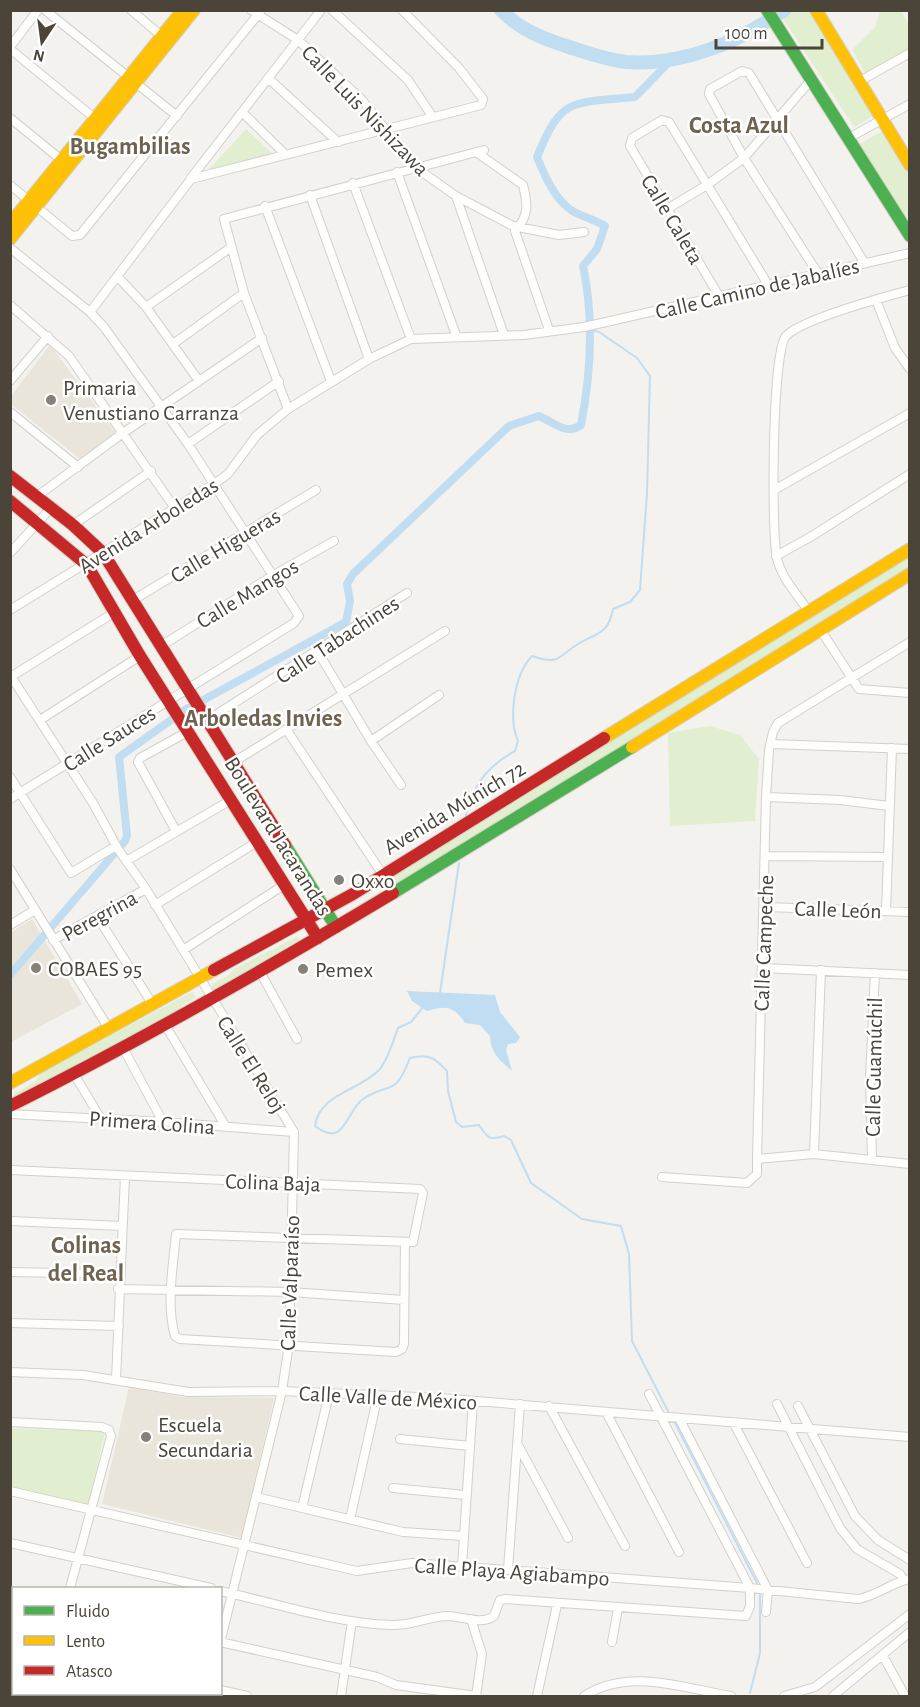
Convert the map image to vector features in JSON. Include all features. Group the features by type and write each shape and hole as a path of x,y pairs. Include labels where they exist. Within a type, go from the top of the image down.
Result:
{"main road":[{"path":"166,39 183,10"},
{"path":"10,239 33,204 65,163 166,39 194,10"},
{"path":"767,10 909,236"},
{"path":"816,10 908,161"},
{"path":"10,224 33,204"},
{"name":"Boulevard Jacarandas","path":"10,476 73,525 103,553 336,927"},
{"name":"Boulevard Jacarandas","path":"10,501 87,565 140,656 318,938"},
{"name":"Avenida Múnich 72","path":"11,1083 326,910 909,549"},
{"name":"Avenida Múnich 72","path":"10,1106 74,1074 318,938 487,837 909,574"},
{"path":"487,837 495,807"},
{"path":"469,822 487,837"}],"street":[{"path":"38,10 10,48 100,122"},
{"path":"45,10 177,116"},
{"path":"90,312 321,10"},
{"path":"332,10 408,80 432,116"},
{"path":"191,179 388,130 483,103 459,68 402,10"},
{"path":"134,12 166,39"},
{"path":"10,185 76,237 177,116 257,12"},
{"name":"Calle Luis Nishizawa","path":"257,12 298,40 362,100 416,167 456,196 498,220 519,227 558,235 584,232"},
{"path":"860,81 909,53"},
{"path":"817,272 744,158 709,94 710,89 746,71 864,262"},
{"path":"268,78 338,142"},
{"path":"667,209 707,185 744,158 812,80"},
{"path":"847,139 886,122 909,104"},
{"path":"243,112 286,155"},
{"path":"10,118 65,163"},
{"name":"Calle Caleta","path":"707,185 666,120 629,141 719,296"},
{"path":"288,409 244,293 230,249 224,219 266,206 480,151 523,185 525,214 523,224 515,231 549,330"},
{"path":"397,172 456,335"},
{"path":"353,183 411,339"},
{"path":"707,185 767,283"},
{"path":"310,195 369,359"},
{"path":"456,196 504,335"},
{"path":"266,206 331,381"},
{"path":"10,248 90,312 104,327 188,444 272,576"},
{"path":"146,307 230,249"},
{"name":"Calle Camino de Jabalíes","path":"605,322 767,283 909,253"},
{"path":"118,277 146,307 199,381"},
{"path":"809,612 789,585 776,556 774,490 780,353 787,335 804,325 909,290"},
{"path":"173,344 244,293"},
{"path":"876,300 895,348 909,369"},
{"path":"11,307 69,356 174,507"},
{"name":"Avenida Arboledas","path":"10,610 87,565 174,507 214,484 228,474 257,435 288,409 369,359 411,339 456,335 504,335 584,327 605,322"},
{"path":"10,381 48,336"},
{"path":"36,497 123,433 262,338"},
{"path":"188,444 279,381"},
{"path":"10,412 78,467"},
{"path":"774,490 909,413"},
{"path":"73,525 151,471"},
{"path":"776,556 909,474"},
{"name":"Calle Higueras","path":"133,600 316,490"},
{"path":"10,553 51,508"},
{"name":"Calle Mangos","path":"161,646 272,576 334,541"},
{"name":"Calle Sauces","path":"10,799 68,763 179,715 193,699 299,621 299,616 272,576"},
{"name":"Calle Tabachines","path":"206,721 318,652 407,593"},
{"path":"11,676 115,612"},
{"path":"820,629 862,691 909,693"},
{"path":"232,763 445,631"},
{"path":"852,679 909,642"},
{"path":"318,652 371,741 401,785"},
{"path":"40,720 140,656"},
{"name":"Calle El Reloj","path":"11,676 68,763 118,849 146,889 294,1132"},
{"name":"Calle Campeche","path":"757,1159 766,907 766,797 771,744 775,727 852,679"},
{"path":"371,741 439,695"},
{"path":"176,831 138,762 179,715"},
{"path":"286,729 383,875"},
{"path":"771,744 909,749"},
{"path":"886,911 891,748"},
{"path":"10,777 71,873 118,849"},
{"path":"766,797 840,800 890,806"},
{"path":"126,861 231,800"},
{"path":"155,905 257,842"},
{"path":"766,856 888,857"},
{"path":"10,869 109,1029"},
{"path":"183,950 284,885"},
{"name":"Peregrina","path":"50,935 97,916 146,889"},
{"name":"Calle León","path":"766,907 909,912"},
{"path":"10,925 35,910"},
{"path":"97,916 153,1005"},
{"path":"763,968 909,975"},
{"path":"259,970 297,1039"},
{"path":"814,1154 821,970"},
{"name":"Calle Guamúchil","path":"872,1160 870,1077 875,973"},
{"path":"164,1023 226,1127"},
{"path":"122,1046 164,1122"},
{"path":"74,1074 101,1119"},
{"name":"Primera Colina","path":"10,1114 294,1132"},
{"name":"Calle Valparaíso","path":"222,1634 282,1391 289,1344 294,1132"},
{"path":"662,1177 747,1183 753,1181 757,1174 757,1159 814,1154 909,1164"},
{"name":"Colina Baja","path":"10,1170 415,1187 423,1193 409,1242"},
{"path":"116,1380 119,1326 118,1289 125,1176"},
{"path":"10,1221 122,1226"},
{"path":"176,1234 409,1242 402,1350 396,1352 180,1339 175,1336 172,1289 176,1234"},
{"path":"10,1272 119,1274"},
{"path":"118,1289 290,1292 404,1300"},
{"path":"10,1323 119,1326"},
{"name":"Calle Valle de México","path":"10,1372 70,1374 188,1392 282,1391 378,1395 549,1406 909,1437"},
{"path":"302,1508 329,1394"},
{"path":"222,1591 352,1621 402,1625 435,1617 490,1619 494,1616 500,1600 506,1599 558,1605 746,1616 750,1606 750,1588 649,1394"},
{"path":"350,1519 378,1395"},
{"path":"462,1567 473,1401"},
{"path":"508,1570 520,1404"},
{"path":"777,1404 840,1528 857,1549 907,1580"},
{"path":"549,1406 626,1546"},
{"path":"798,1406 855,1516 878,1540 909,1560"},
{"path":"606,1412 679,1552"},
{"path":"679,1418 768,1590 766,1612"},
{"path":"10,1422 102,1427 109,1430 111,1436 70,1587"},
{"path":"733,1422 807,1563"},
{"path":"400,1439 470,1446"},
{"path":"518,1445 568,1538"},
{"path":"393,1488 465,1495"},
{"name":"Calle Playa Agiabampo","path":"10,1491 357,1571 404,1563 750,1588 858,1599 870,1597 907,1580"},
{"path":"256,1497 403,1532 463,1536"},
{"path":"10,1543 206,1587"},
{"path":"537,1696 558,1605"},
{"path":"612,1642 618,1608"},
{"path":"784,1696 815,1687 909,1614"},
{"path":"222,1642 347,1670 396,1685 476,1696 482,1654 471,1619"},
{"path":"341,1696 347,1670 352,1621"},
{"path":"834,1696 909,1632"},
{"path":"883,1656 905,1696"},
{"path":"584,1696 616,1684 660,1680 731,1696"},
{"path":"222,1690 247,1696"},
{"path":"10,1695 18,1696"}],"shaded area":[{"name":"Primaria Venustiano Carranza","path":"50,345 116,433 80,459 11,404 11,396"},
{"name":"COBAES 95","path":"32,919 82,1004 11,1042 11,932"},
{"path":"129,1387 183,1397 274,1398 242,1538 102,1504"}],"green space":[{"path":"778,11 814,11 878,113 854,127"},
{"path":"880,11 901,11 909,25 909,53 867,76 852,50 875,27"},
{"path":"246,129 273,154 208,170"},
{"path":"884,130 909,168 909,224 860,144"},
{"path":"909,554 909,570 340,922 337,918 387,887 392,877"},
{"path":"710,726 740,735 759,759 755,821 670,826 668,733"},
{"path":"298,936 300,941 285,948 283,952 214,991 212,989 212,984 228,976 234,969"},
{"path":"192,992 196,997 173,1014 14,1102 14,1094 36,1081 41,1073"},
{"path":"10,1428 105,1432 88,1506 11,1487"}],"water":[{"path":"407,991 495,995 500,1012 520,1037 516,1043 508,1044 506,1050 512,1071 496,1056 490,1036 480,1025 465,1023 457,1013 449,1008 427,1011 412,1001"}],"waterway":[{"path":"501,10 524,28 542,37 590,54 626,62 668,60 709,50 767,22 784,10"},
{"path":"10,975 125,841 127,836 119,757 185,710 346,622 350,601 347,584 353,574 509,426 539,416 565,429 581,425 590,346 589,305 583,266 597,249 605,226 574,212 561,201 551,188 537,157 553,124 567,109 590,101 635,97 674,57"},
{"path":"465,820 467,808 481,779 496,764 515,751 518,741 513,721 514,697 521,674 532,656 554,660 601,632 608,624 613,609 630,602 640,590 647,493 650,376 637,358 599,332 589,329"},
{"path":"440,993 459,863"},
{"path":"424,1006 411,1022 398,1028 388,1056 379,1070 332,1100 318,1115 315,1126 325,1132 339,1131 363,1099 391,1087 400,1079 410,1058 426,1056 439,1063 447,1071 448,1091 456,1122 462,1127 479,1125 489,1137 504,1136 511,1140 531,1183 582,1219 621,1226 629,1254 632,1341 668,1411"},
{"path":"675,1423 757,1583"},
{"path":"750,1693 760,1653 760,1595"}],"traffic: fast":[{"path":"767,10 910,236"},
{"path":"393,893 632,747"},
{"path":"285,845 336,927"}],"traffic: slow":[{"path":"10,224 183,10"},
{"path":"10,239 194,10"},
{"path":"816,10 910,165"},
{"path":"604,738 910,549"},
{"path":"632,747 910,574"},
{"path":"10,1083 214,970"}],"traffic: jam":[{"path":"10,476 73,525 103,553 285,845"},
{"path":"10,501 87,565 140,656 318,938"},
{"path":"214,970 353,894 604,738"},
{"path":"10,1106 203,1003 393,893"}],"place":[{"name":"Primaria Venustiano Carranza","path":"51,400"},
{"name":"Oxxo","path":"339,880"},
{"name":"COBAES 95","path":"36,968"},
{"name":"Pemex","path":"303,969"},
{"name":"Escuela Secundaria","path":"146,1437"}],"district":[{"name":"Costa Azul","path":"739,125"},
{"name":"Bugambilias","path":"130,146"},
{"name":"Arboledas Invies","path":"263,718"},
{"name":"Colinas del Real","path":"86,1259"}]}
